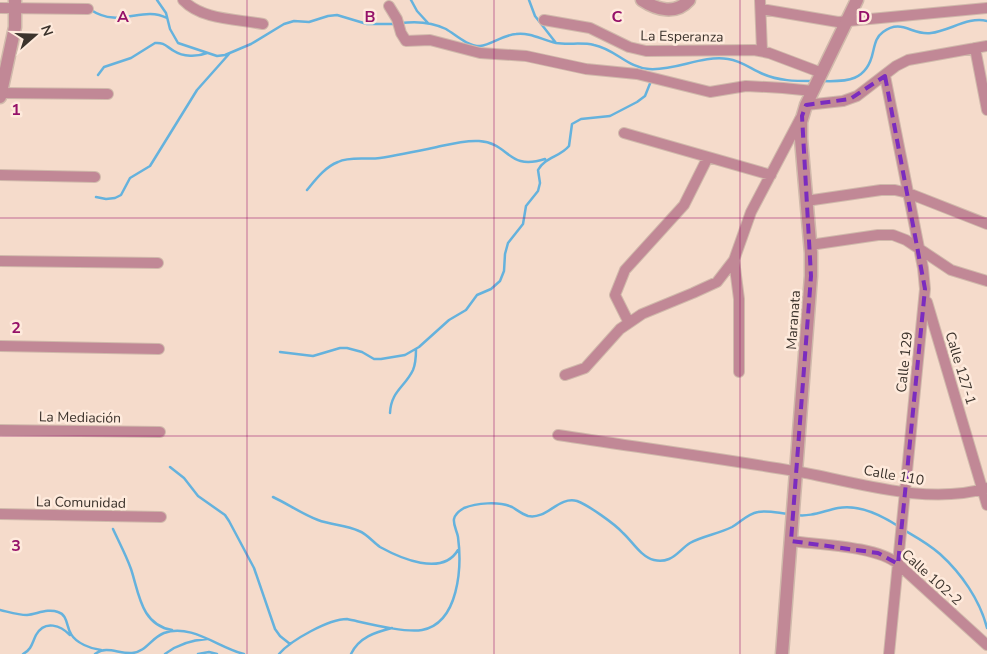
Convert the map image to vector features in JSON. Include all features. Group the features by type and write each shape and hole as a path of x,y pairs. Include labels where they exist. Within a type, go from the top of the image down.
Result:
{"street":[{"path":"183,0 192,9 205,14 263,24"},
{"path":"642,0 658,8 671,10 682,7 689,0"},
{"name":"Maranata","path":"782,654 811,276 801,139 804,111 857,0"},
{"path":"0,8 16,4 88,9"},
{"path":"16,4 15,27 0,94 108,94"},
{"path":"762,52 760,4 832,22 987,8"},
{"path":"389,6 398,19 401,33 406,41 430,40 480,53 526,56 586,69 637,74 710,92 746,86 813,91"},
{"name":"La Esperanza","path":"544,20 590,28 628,47 646,51 746,50 762,52 822,73"},
{"path":"565,375 584,368 620,329 642,314 717,282 734,260 751,212 804,111 850,100 864,92 902,62 914,58 987,46"},
{"path":"975,48 987,110"},
{"name":"Calle 129","path":"884,76 924,275 925,296 889,654"},
{"path":"624,133 771,174"},
{"path":"629,323 615,296 625,270 684,205 708,157"},
{"path":"0,176 95,177"},
{"path":"806,201 888,189 908,193 987,224"},
{"path":"810,245 886,234 900,237 951,270 987,281"},
{"path":"734,260 739,299 739,372"},
{"path":"0,261 158,263"},
{"name":"Calle 127-1","path":"925,296 985,489 987,505"},
{"path":"0,346 159,349"},
{"name":"La Mediación","path":"0,430 160,432"},
{"name":"Calle 110","path":"558,435 796,471 905,492 943,495 985,489"},
{"name":"La Comunidad","path":"0,514 161,517"},
{"name":"Calle 102-2","path":"791,541 878,553 892,559 987,645"}],"highlighted area":[{"path":"885,76 925,289 898,564 878,553 791,541 811,276 802,116 806,105 850,99"}],"waterway":[{"path":"157,0 166,13 170,29 178,43 217,56 225,55 251,44 284,24 294,21 309,22 337,15 367,24 393,24"},
{"path":"411,0 417,11 428,23"},
{"path":"529,0 535,16 556,43"},
{"path":"91,10 112,17 149,14 167,18"},
{"path":"822,81 848,80 861,74 870,62 877,38 890,28 902,27 918,32 931,33 973,20 987,21"},
{"path":"401,23 430,23 446,29 475,46 484,45 506,36 526,34 556,43 585,44 602,47 641,68 669,68 718,58 738,61 775,78 793,81 812,81"},
{"path":"98,75 104,67 131,58 155,43 163,44 178,53 186,55 195,56 207,53"},
{"path":"96,197 106,199 121,195 130,178 150,166 197,90 229,54"},
{"path":"280,352 313,356 340,348 347,348 362,352 374,359 381,359 405,355 419,347 449,320 466,310 477,295 491,289 500,281 504,271 508,243 523,224 526,206 538,191 540,183 538,170 545,162 569,146 572,124 581,119 610,116 637,102 645,96 651,81"},
{"path":"307,190 325,170 343,160 380,158 463,142 479,141 489,143 523,162 545,159"},
{"path":"390,413 393,399 413,370 416,349"},
{"path":"170,467 184,478 198,496 225,515 254,568 275,629 290,644"},
{"path":"273,497 318,520 362,532 380,547 409,560 432,564 442,562 451,558 458,550"},
{"path":"279,654 311,631 339,620 347,619 414,631 434,625 444,617 451,605 455,592 458,578 459,549 454,519 459,511 469,506 488,503 501,504 512,507 528,516 535,516 541,515 564,502 570,500 577,501 614,525 645,556 659,561 672,558 690,543 732,527 754,513 765,511 788,514"},
{"path":"796,515 812,514 846,507 862,509 877,514 898,526"},
{"path":"113,529 129,564 143,607 154,622 172,630"},
{"path":"904,530 936,550 948,561 975,597 987,628"},
{"path":"0,610 27,615 46,611 61,613 65,618 69,631 76,640 88,647 101,650"},
{"path":"23,654 30,648 36,635 44,627 58,627 70,635"},
{"path":"351,654 363,639 392,628"},
{"path":"95,654 104,650 127,653 137,652 145,648 159,635 174,631 195,634 244,654"},
{"path":"165,654 185,643 207,639"},
{"path":"198,654 209,652 217,654"}]}
